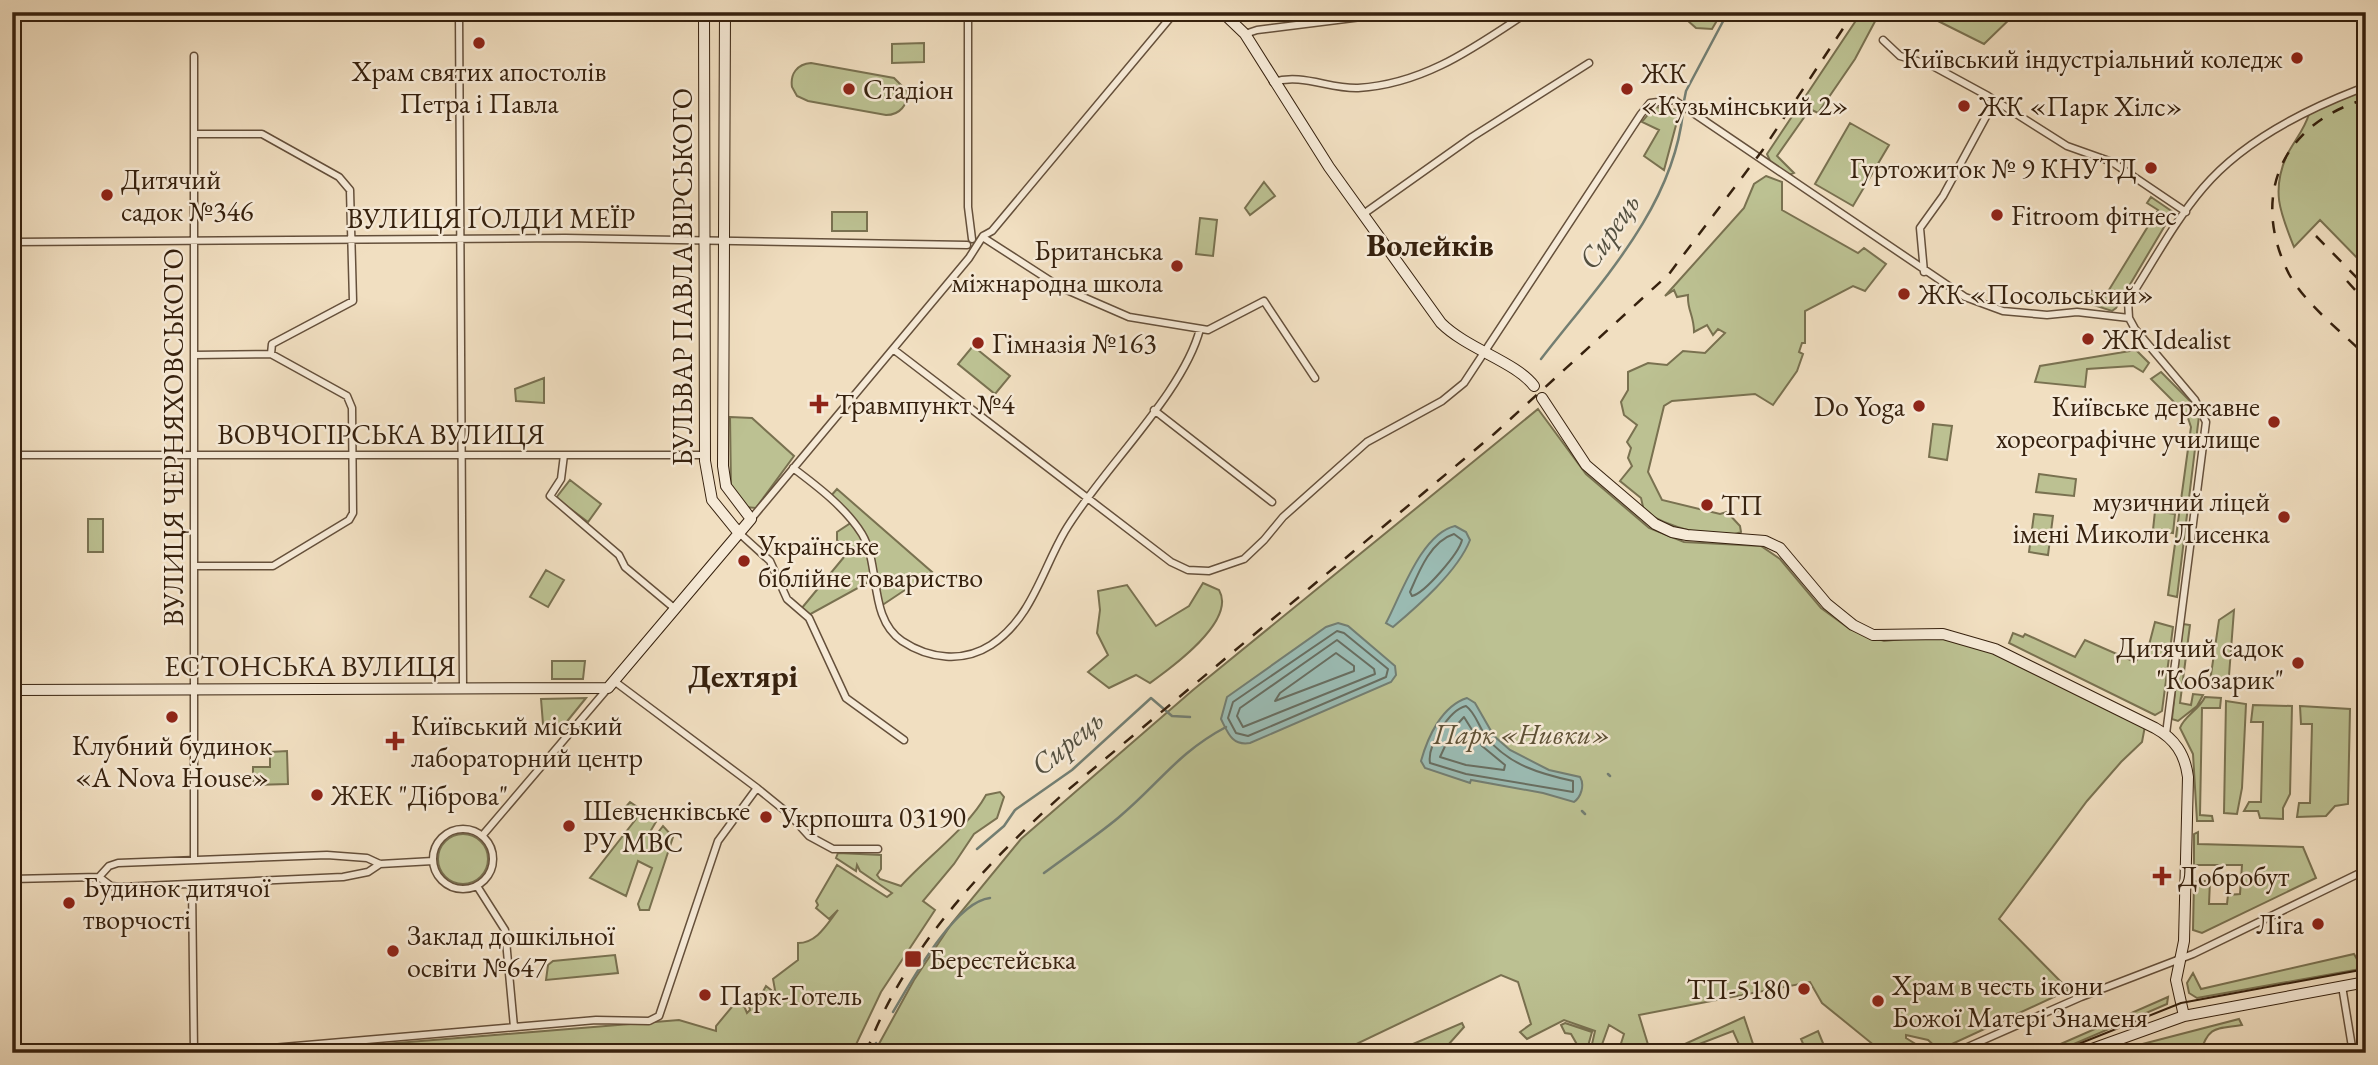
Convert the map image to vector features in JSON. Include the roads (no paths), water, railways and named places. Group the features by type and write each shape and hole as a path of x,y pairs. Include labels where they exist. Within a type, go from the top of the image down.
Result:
{"street":[{"path":"12,12 15,1053"},
{"path":"460,12 463,688"},
{"name":"БУЛЬВАР ПАВЛА ВІРСЬКОГО","path":"704,12 705,456 712,500 738,532"},
{"name":"БУЛЬВАР ПАВЛА ВІРСЬКОГО","path":"725,12 723,466 726,486 751,519"},
{"path":"968,12 970,245"},
{"path":"482,836 892,349 970,245 992,230 1175,12"},
{"path":"1222,12 1245,34 1273,82 1362,215 1441,323 1454,336 1520,373 1534,386"},
{"path":"1245,34 1257,30 1401,12"},
{"path":"1273,82 1288,77 1356,88 1420,75 1449,64 1528,12"},
{"path":"1883,40 1900,56 1931,65 1995,100 2067,146 2112,162 2186,212"},
{"name":"ВУЛИЦЯ ЧЕРНЯХОВСЬКОГО","path":"194,56 194,860"},
{"path":"1362,215 1472,137 1589,63"},
{"path":"2166,734 2206,422 2195,400 2129,318 2128,301 2203,188 2242,154 2312,109 2357,89"},
{"path":"892,349 1171,562 1188,570 1224,567 1244,559 1283,517 1367,442 1450,394 1464,383 1495,331 1650,103 1660,99 1674,100 1924,272 1965,297 2003,311 2047,315 2077,312 2129,318"},
{"path":"1924,272 1920,228 1943,196 1995,100"},
{"path":"195,134 262,134 339,177 350,190 353,301 272,344 271,354"},
{"name":"ВУЛИЦЯ ҐОЛДИ МЕЇР","path":"14,242 195,239 725,239 970,245 978,233 984,237"},
{"path":"984,237 1060,287 1117,314 1200,329 1214,329 1264,301 1315,378"},
{"path":"793,468 839,508 863,535 885,620 894,635 932,655 948,658 988,647 1018,619 1085,498 1170,389 1200,329"},
{"path":"194,355 271,354 347,396 352,408 353,455 353,513 349,520 273,566 194,566"},
{"path":"1542,398 1586,465 1655,524 1687,535 1765,541 1780,548 1827,604 1853,625 1873,635 1943,634 1995,649 2166,734 2184,757 2188,777 2184,941 2176,981 2184,1016"},
{"path":"1154,410 1272,502"},
{"name":"ВОВЧОГІРСЬКА ВУЛИЦЯ","path":"14,455 705,456"},
{"path":"564,455 561,479 550,496 619,555 625,567 674,608"},
{"path":"738,532 770,561 787,599 808,618 846,698 904,740"},
{"path":"611,684 757,788 789,814 809,836 832,849 878,849"},
{"name":"ЕСТОНСЬКА ВУЛИЦЯ","path":"13,690 463,688 611,684"},
{"path":"215,1053 596,1020 649,1021 659,1016 718,841 757,788"},
{"path":"466,829 482,836 491,848 493,863 488,876 477,886 452,887 438,876 433,861 437,844 450,832 466,829"},
{"path":"99,877 109,866 118,863 327,855 367,858 380,864 433,861"},
{"path":"13,878 99,877 111,886 121,887 343,877 368,873 380,864"},
{"path":"1954,1053 2081,997 2181,958 2366,870"},
{"path":"192,884 194,1053"},
{"path":"477,886 505,930 514,1027"},
{"path":"2081,1053 2119,1037 2184,1016 2366,982"},
{"path":"2342,986 2353,1053"}],"water":[{"path":"1455,526 1466,532 1470,540 1456,564 1425,598 1393,627 1386,623 1422,553 1443,531"},
{"path":"1338,623 1348,626 1395,666 1396,675 1391,682 1250,743 1239,742 1231,737 1221,719 1227,697 1326,627"},
{"path":"1467,698 1475,703 1494,736 1510,750 1549,770 1580,777 1582,787 1576,800 1574,802 1543,793 1471,780 1470,783 1425,768 1421,761 1437,723 1450,708"}],"waterway":[{"name":"Сирець","path":"1684,101 1686,91 1728,12"},
{"name":"Сирець","path":"1541,359 1608,274 1649,213 1665,181 1683,112"},
{"name":"Сирець","path":"977,849 1004,826 1015,810 1072,770 1151,698 1172,716 1190,717"},
{"path":"1044,873 1118,818 1194,748 1226,727"},
{"path":"1582,811 1585,814"},
{"path":"893,1012 948,928 962,913 976,903 990,898"},
{"path":"872,1052 876,1043"},
{"name":"Сирець","path":"806,1049 812,1053"}],"tram line":[{"path":"2056,1053 2181,1003 2366,969"}],"railway":[{"path":"866,1053 882,1015 924,945 975,881 1003,851 1062,795 1494,434 1669,274 1762,151 1854,12"},
{"path":"2366,99 2337,110 2313,125 2295,144 2281,166 2274,190 2272,217 2277,245 2296,285 2314,307 2366,356"},
{"path":"2316,236 2366,287"},
{"path":"2347,281 2366,302"}],"place":[{"name":"Храм святих апостолів Петра і Павла","path":"479,43"},
{"name":"Київський індустріальний коледж","path":"2297,58"},
{"name":"Стадіон","path":"849,89"},
{"name":"ЖК «Кузьмінський 2»","path":"1627,89"},
{"name":"ЖК «Парк Хілс»","path":"1964,106"},
{"name":"Гуртожиток № 9 КНУТД","path":"2151,168"},
{"name":"Дитячий садок №346","path":"107,195"},
{"name":"Fitroom фітнес","path":"1997,215"},
{"name":"Британська міжнародна школа","path":"1177,266"},
{"name":"ЖК «Посольський»","path":"1904,294"},
{"name":"ЖК Idealist","path":"2088,339"},
{"name":"Гімназія №163","path":"978,343"},
{"name":"Травмпункт №4","path":"819,404"},
{"name":"Do Yoga","path":"1919,406"},
{"name":"Київське державне хореографічне училище","path":"2274,422"},
{"name":"ТП","path":"1707,505"},
{"name":"музичний ліцей імені Миколи Лисенка","path":"2284,517"},
{"name":"Українське біблійне товариство","path":"744,561"},
{"name":"Дитячий садок \"Кобзарик\"","path":"2298,663"},
{"name":"Клубний будинок «A Nova House»","path":"172,717"},
{"name":"Київський міський лабораторний центр","path":"395,741"},
{"name":"ЖЕК \"Діброва\"","path":"317,795"},
{"name":"Укрпошта 03190","path":"766,817"},
{"name":"Шевченківське РУ МВС","path":"569,826"},
{"name":"Добробут","path":"2162,876"},
{"name":"Будинок дитячої творчості","path":"69,903"},
{"name":"Ліга","path":"2318,924"},
{"name":"Заклад дошкільної освіти №647","path":"393,951"},
{"name":"Берестейська","path":"913,959"},
{"name":"ТП-5180","path":"1804,989"},
{"name":"Парк-Готель","path":"705,995"},
{"name":"Храм в честь ікони Божої Матері Знаменя","path":"1878,1001"}],"district":[{"name":"Волейків","path":"1430,245"},
{"name":"Дехтярі","path":"743,676"}],"park label":[{"name":"Парк «Нивки»","path":"1522,734"}]}
